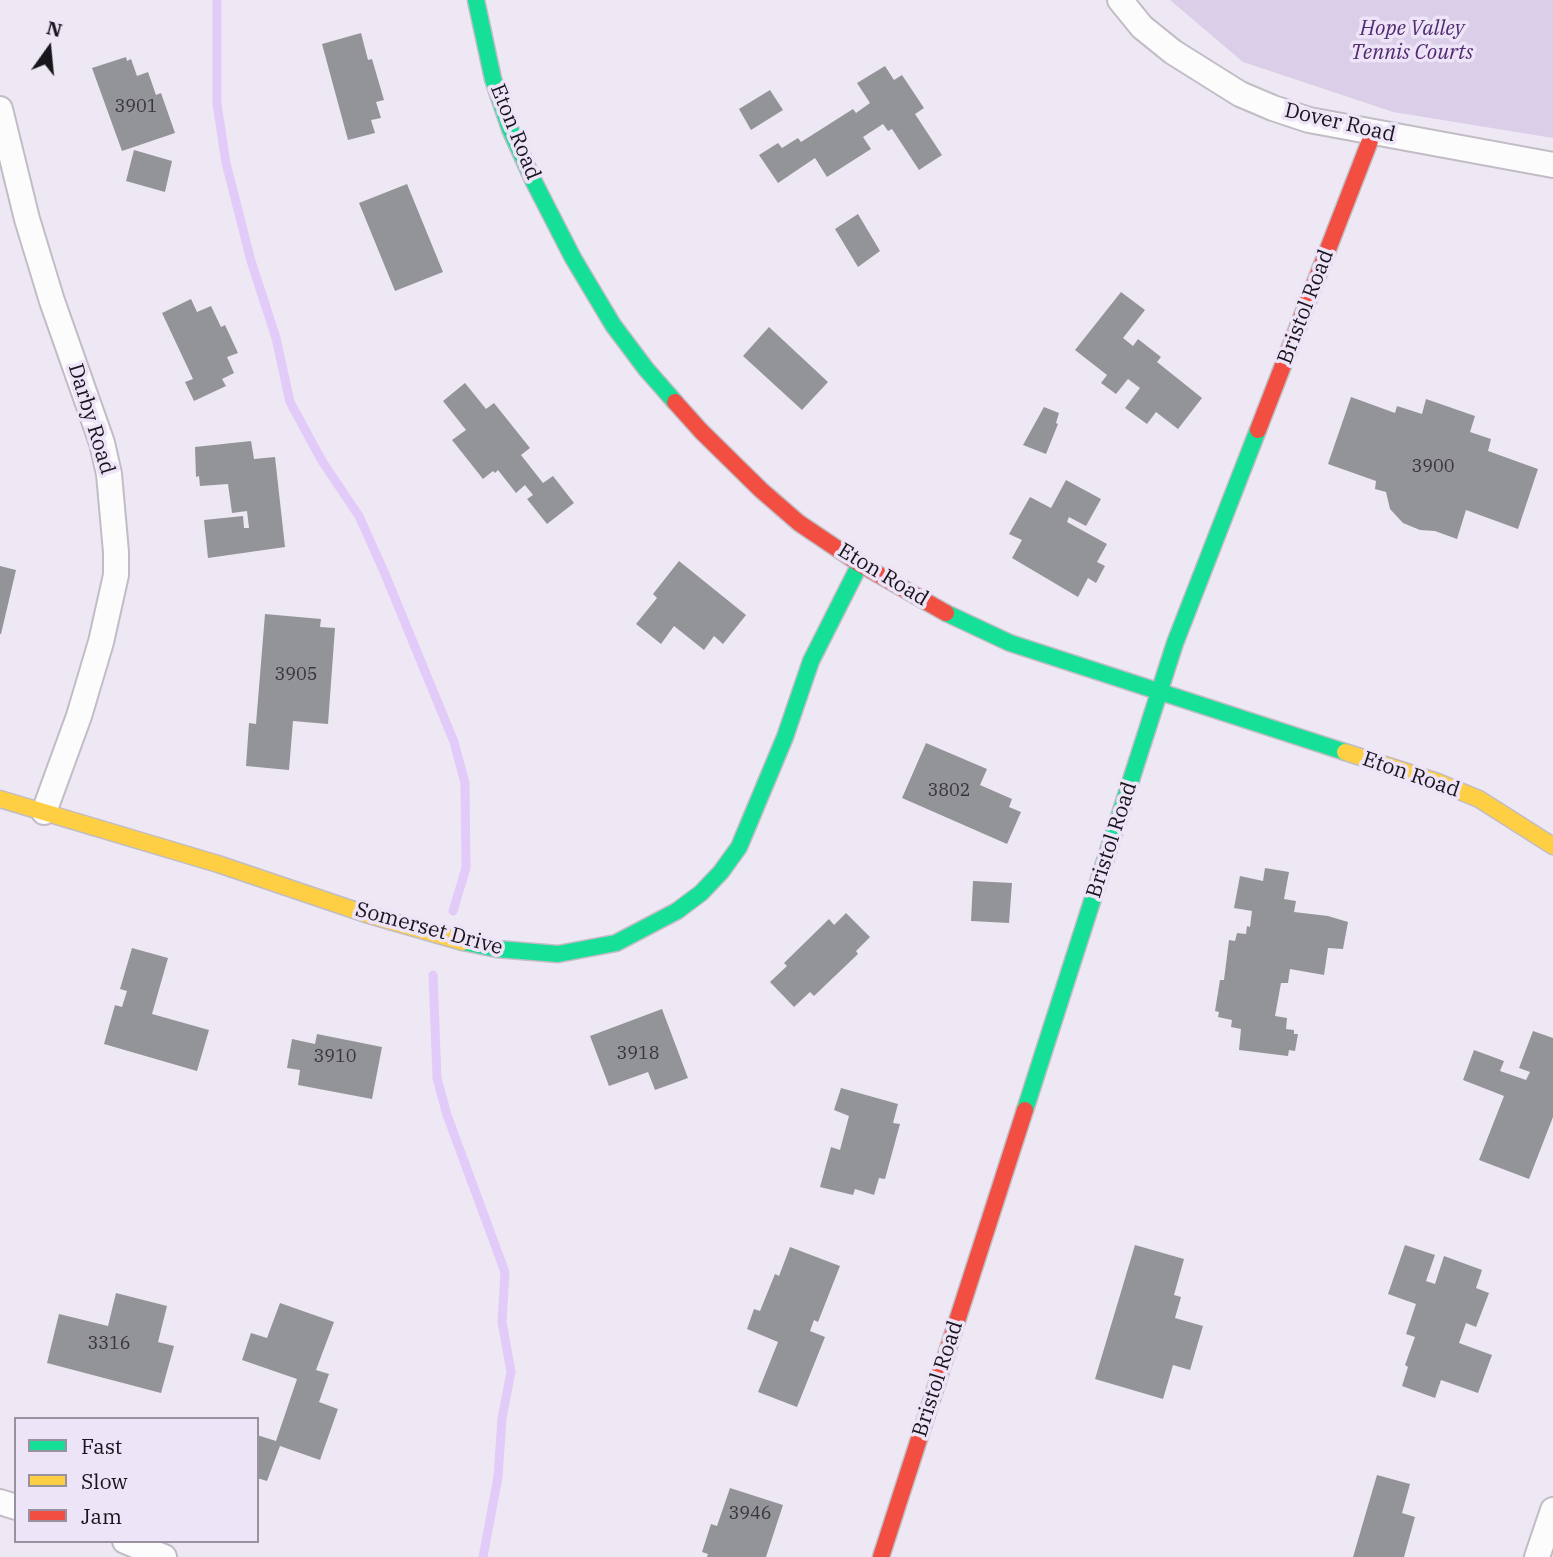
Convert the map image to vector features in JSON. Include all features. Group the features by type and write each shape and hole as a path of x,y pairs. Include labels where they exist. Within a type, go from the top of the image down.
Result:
{"street":[{"name":"Eton Road","path":"476,0 493,79 510,129 534,183 573,258 614,326 646,369 701,431 799,523 860,564 947,613 1010,643 1435,781 1479,799 1553,846"},
{"name":"Dover Road","path":"1120,0 1142,27 1173,52 1240,94 1309,120 1479,149 1553,165"},
{"name":"Darby Road","path":"0,110 4,145 48,290 103,443 109,474 116,552 116,575 101,642 79,716 44,811"},
{"name":"Bristol Road","path":"881,1557 1180,631 1373,132"},
{"name":"Somerset Drive","path":"0,799 218,864 366,914 465,943 509,951 558,954 616,943 677,911 701,893 739,847 781,747 811,661 860,564"},
{"path":"1537,1557 1553,1510"},
{"path":"130,1543 164,1557"}],"green space":[{"name":"Hope Valley Tennis Courts","path":"1170,0 1553,0 1553,138 1393,112 1243,62"}],"building":[{"path":"361,33 368,60 372,59 384,100 376,102 381,118 371,120 375,133 348,140 322,44"},
{"path":"126,57 127,61 131,59 137,76 148,72 156,95 161,93 175,133 122,151 92,68"},
{"path":"885,66 894,80 902,75 924,108 915,114 942,155 919,170 892,129 888,131 883,124 863,137 871,149 827,177 815,158 778,183 759,155 778,143 782,148 798,138 801,142 853,109 856,113 870,103 857,83"},
{"path":"770,90 783,110 751,130 739,109"},
{"path":"134,150 172,161 165,192 126,181"},
{"path":"407,184 443,272 395,291 359,203"},
{"path":"858,214 880,251 858,267 835,229"},
{"path":"1121,292 1145,310 1123,338 1133,346 1138,339 1161,357 1157,362 1202,398 1178,429 1156,412 1147,424 1125,408 1140,388 1128,379 1116,394 1101,383 1107,375 1075,350"},
{"path":"191,299 197,312 211,306 221,327 225,325 238,353 227,357 234,373 222,379 226,386 194,401 185,382 193,379 162,313"},
{"path":"769,327 828,382 802,410 743,356"},
{"path":"465,383 486,409 494,403 530,448 521,455 543,483 553,476 574,503 547,524 527,499 533,495 525,485 516,493 498,470 483,479 452,440 466,430 443,401"},
{"path":"1351,397 1395,413 1397,406 1422,414 1426,399 1475,416 1470,432 1491,439 1488,451 1538,469 1518,529 1466,510 1457,539 1435,531 1420,530 1403,523 1390,509 1386,492 1375,489 1376,481 1328,464"},
{"path":"1044,407 1059,413 1058,424 1046,454 1023,445"},
{"path":"251,441 254,459 275,457 285,547 208,558 204,520 243,516 244,528 249,528 247,511 232,513 228,484 200,486 199,476 196,477 195,447"},
{"path":"1066,480 1101,499 1086,526 1069,517 1067,522 1107,544 1097,562 1105,566 1096,583 1088,578 1078,597 1012,558 1022,540 1009,534 1030,497 1051,508"},
{"path":"679,561 746,615 723,644 714,636 704,650 674,626 661,644 636,624 657,598 653,594"},
{"path":"0,566 16,570 1,634 0,634"},
{"path":"265,614 321,619 320,627 335,628 328,724 293,721 289,770 246,766 249,723 256,724"},
{"path":"926,743 987,769 980,785 1012,799 1009,807 1021,812 1007,844 902,798"},
{"path":"1265,868 1289,872 1284,899 1296,901 1294,912 1328,916 1348,922 1343,949 1328,948 1324,975 1290,969 1288,983 1281,983 1275,1016 1287,1018 1286,1029 1294,1030 1294,1034 1298,1034 1295,1051 1289,1050 1288,1056 1239,1050 1241,1029 1231,1027 1232,1020 1218,1017 1219,1012 1215,1011 1220,980 1224,980 1229,940 1235,941 1237,933 1246,934 1247,926 1250,927 1252,911 1234,908 1240,876 1263,881"},
{"path":"973,881 1012,883 1009,923 971,921"},
{"path":"846,913 870,937 856,951 858,954 814,996 810,992 794,1007 770,982 787,966 784,963 829,919 834,925"},
{"path":"132,948 168,958 152,1014 209,1030 197,1071 104,1044 115,1005 122,1007 127,991 120,989"},
{"path":"662,1009 688,1078 655,1090 648,1072 609,1086 590,1036"},
{"path":"1533,1031 1553,1038 1553,1117 1529,1179 1479,1160 1504,1096 1463,1080 1474,1050 1504,1061 1500,1071 1526,1080 1530,1072 1519,1068"},
{"path":"317,1034 382,1047 372,1099 298,1085 300,1070 287,1068 292,1039 315,1044"},
{"path":"841,1088 898,1104 893,1123 900,1124 885,1179 879,1178 874,1195 855,1189 853,1195 820,1187 831,1147 840,1150 849,1116 834,1110"},
{"path":"1135,1245 1184,1259 1174,1295 1181,1297 1175,1318 1203,1326 1190,1370 1173,1365 1163,1399 1095,1379"},
{"path":"1405,1245 1435,1255 1426,1281 1435,1284 1444,1256 1482,1270 1476,1288 1489,1293 1476,1327 1466,1323 1459,1343 1492,1355 1478,1393 1441,1380 1435,1398 1402,1386 1408,1367 1405,1365 1415,1337 1406,1334 1416,1304 1388,1294"},
{"path":"790,1247 840,1266 818,1322 814,1320 810,1331 825,1337 797,1407 758,1392 778,1342 747,1329 754,1309 760,1311 775,1274 779,1276"},
{"path":"116,1293 167,1306 158,1342 174,1346 161,1393 47,1363 59,1314 108,1326"},
{"path":"280,1303 334,1322 316,1370 329,1374 319,1402 338,1409 320,1460 280,1446 267,1481 259,1479 259,1436 276,1441 297,1379 242,1360 251,1333 267,1338"},
{"path":"1377,1475 1410,1484 1402,1513 1415,1517 1404,1557 1353,1557"},
{"path":"730,1488 783,1505 766,1557 707,1557 708,1554 702,1552 711,1524 717,1526"}],"waterway":[{"path":"217,0 217,104 226,163 251,261 276,338 290,402 322,461 359,516 454,742 465,783 466,868 453,911"},
{"path":"433,975 437,1078 447,1115 505,1272 502,1322 511,1372 502,1418 498,1477 483,1557"}],"traffic: fast":[{"path":"476,0 493,79 510,129 534,182 573,258 613,325 675,402"},
{"path":"1025,1110 1175,643 1258,430"},
{"path":"463,942 497,949 558,954 616,943 677,911 701,893 739,847 785,737 811,661 860,564"},
{"path":"946,613 1010,643 1345,752"}],"traffic: slow":[{"path":"1345,752 1435,781 1479,799 1553,846"},
{"path":"0,799 218,864 366,914 463,942"}],"traffic: jam":[{"path":"1258,430 1373,133"},
{"path":"675,402 761,490 799,523 860,564 946,613"},
{"path":"881,1557 1025,1110"}]}
